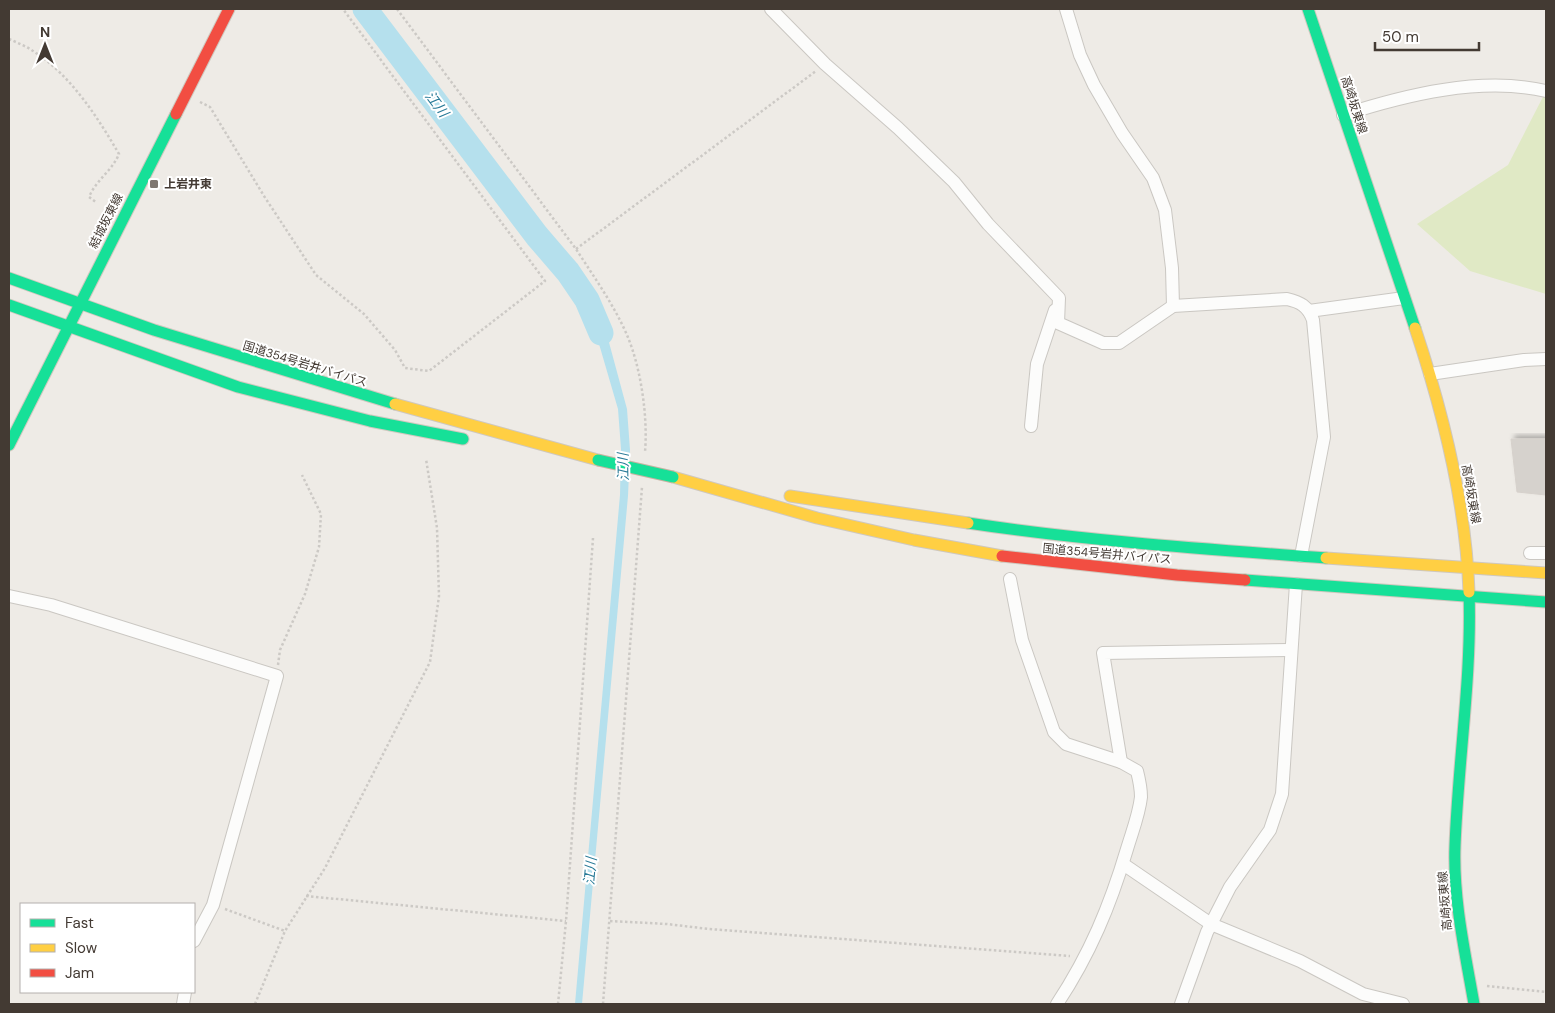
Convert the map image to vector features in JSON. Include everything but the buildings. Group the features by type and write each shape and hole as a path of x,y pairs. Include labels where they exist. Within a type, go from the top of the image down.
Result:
{"main road":[{"name":"結城坂東線","path":"9,445 229,9"},
{"name":"高崎坂東線","path":"1308,9 1430,374 1454,474 1468,568 1469,597 1469,653 1455,847 1456,894 1474,1004"},
{"name":"国道354号岩井バイパス","path":"9,278 80,305 195,344 354,394 598,460 674,477 1034,533 1301,556 1546,573"},
{"path":"9,305 68,328 238,387 370,421 475,442"},
{"name":"国道354号岩井バイパス","path":"513,449 598,460"},
{"name":"国道354号岩井バイパス","path":"674,477 817,518 973,552 1054,564 1546,602"}],"street":[{"path":"771,9 825,64 898,128 954,182 988,224 1059,298 1058,323 1103,343 1119,343 1173,306 1287,299 1300,302 1310,311 1313,320 1324,437 1301,556"},
{"path":"1066,9 1080,56 1094,85 1122,133 1153,178 1165,210 1172,268 1173,306"},
{"path":"1343,115 1461,88 1501,86 1546,91"},
{"path":"1031,426 1037,364 1059,298"},
{"path":"1310,311 1404,298"},
{"path":"1430,374 1524,360 1546,359"},
{"path":"1530,553 1546,553"},
{"path":"1010,579 1022,640 1054,732 1066,744 1121,762 1137,771 1141,796 1123,864 1098,932 1086,958 1057,1004"},
{"path":"1181,1004 1211,924 1230,887 1270,830 1282,794 1290,650 1296,584"},
{"path":"9,596 52,605 277,676 213,905 195,939"},
{"path":"1121,762 1103,653 1290,650"},
{"path":"1123,864 1211,924 1300,961 1363,994 1403,1004"}],"path":[{"path":"185,96 210,106 264,196 316,275 364,314 395,350 405,368 428,371 545,281 343,9"},
{"path":"397,9 576,250 601,289 627,336 640,385 647,427 645,457"},
{"path":"9,39 36,53 56,70 99,120 119,154 105,176 94,186 89,196 97,203"},
{"path":"576,250 825,64"},
{"path":"255,1004 285,931 325,868 430,662 439,596 437,528 426,459"},
{"path":"277,676 280,650 305,594 319,548 320,514 302,475"},
{"path":"603,1004 642,487"},
{"path":"558,1004 566,921 593,538"},
{"path":"306,896 566,921"},
{"path":"213,905 285,931"},
{"path":"610,921 1086,958"},
{"path":"1472,992 1486,986 1546,992"}],"green space":[{"path":"1546,91 1546,294 1470,271 1417,224 1508,165"}],"water":[{"path":"592,300 607,335 627,409 630,450 628,496 582,1004 575,1004 620,495 621,449 618,409 597,337 583,302"}],"waterway":[{"name":"江川","path":"365,9 537,236 568,272 587,300 601,333"}],"traffic: fast":[{"path":"1308,9 1415,328"},
{"path":"9,445 176,114"},
{"path":"9,278 154,330 395,404"},
{"path":"9,305 238,387 370,421 463,439"},
{"path":"598,460 673,477"},
{"path":"968,523 1102,540 1326,558"},
{"path":"1245,580 1546,602"},
{"path":"1469,592 1467,687 1455,866 1460,925 1474,1004"}],"traffic: slow":[{"path":"1415,328 1444,425 1458,492 1467,559 1469,592"},
{"path":"395,404 598,460"},
{"path":"673,477 817,518 914,540 1002,556"},
{"path":"790,496 968,523"},
{"path":"1326,558 1546,573"}],"traffic: jam":[{"path":"176,114 229,9"},
{"path":"1002,556 1177,575 1245,580"}],"place":[{"name":"上岩井東","path":"154,184"}]}
